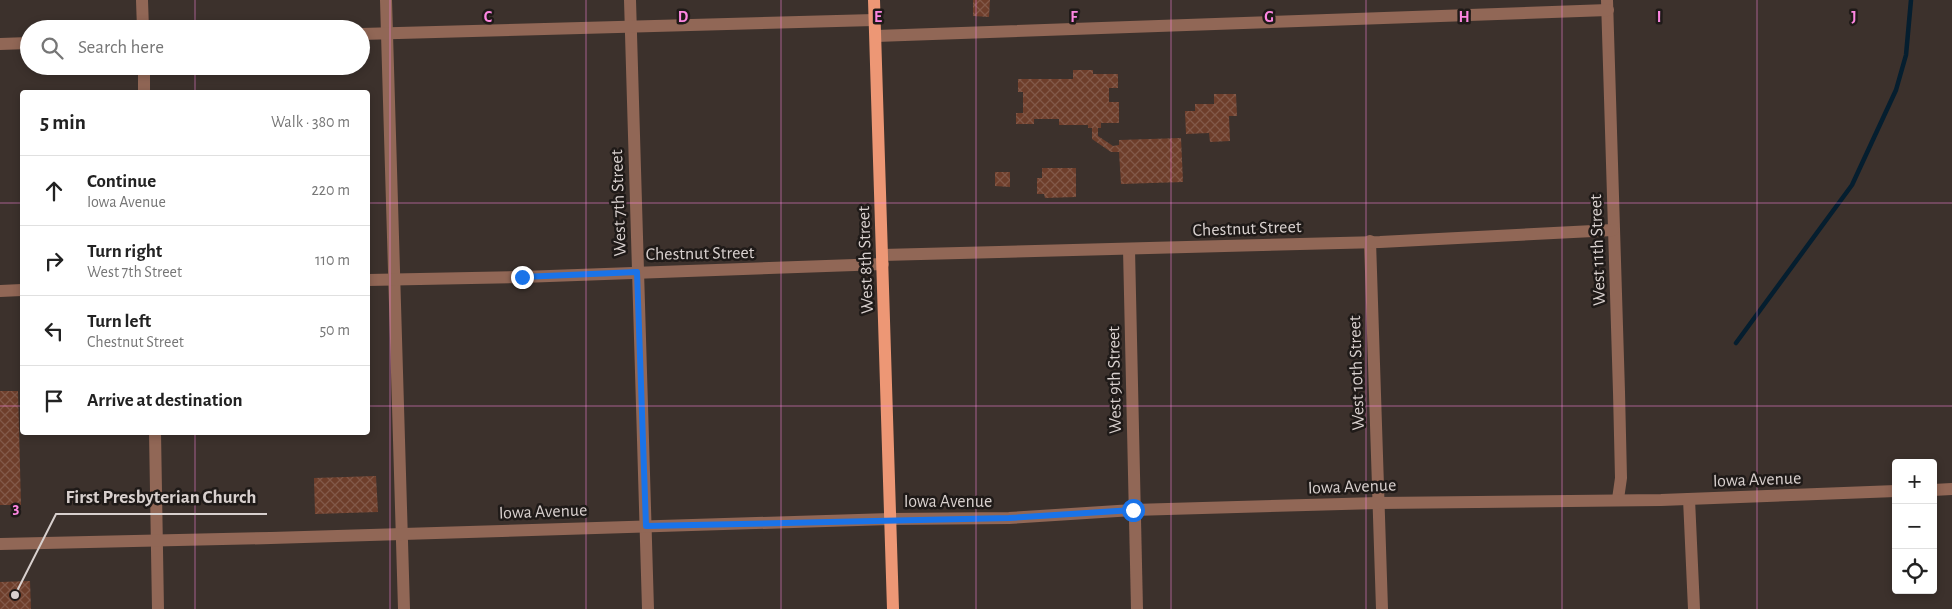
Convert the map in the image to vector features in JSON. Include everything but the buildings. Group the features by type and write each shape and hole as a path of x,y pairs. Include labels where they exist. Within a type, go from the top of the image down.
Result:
{"main road":[{"name":"West 8th Street","path":"874,0 893,609"}],"street":[{"path":"142,0 143,20"},
{"path":"386,0 404,609"},
{"name":"West 7th Street","path":"630,0 648,609"},
{"path":"876,36 1607,5"},
{"name":"West 11th Street","path":"1607,5 1621,478 1618,499"},
{"path":"370,34 874,20"},
{"path":"0,44 20,43"},
{"path":"144,75 144,90"},
{"name":"Chestnut Street","path":"370,280 637,272 1129,249 1490,237 1613,230"},
{"name":"West 10th Street","path":"1370,241 1382,609"},
{"name":"West 9th Street","path":"1129,249 1133,510 1137,609"},
{"path":"0,290 20,290"},
{"path":"155,435 158,609"},
{"path":"1937,490 1952,489"},
{"name":"Iowa Avenue","path":"0,544 271,538 401,532 890,519 1009,518 1133,510 1378,503 1689,499 1892,491"},
{"path":"1689,499 1694,609"}],"waterway":[{"path":"1736,343 1852,185 1896,90 1906,55 1911,0"}],"place":[{"name":"First Presbyterian Church","path":"15,595"}],"route":[{"path":"522,277 637,272 646,526 890,519 1009,518 1133,510"}]}
